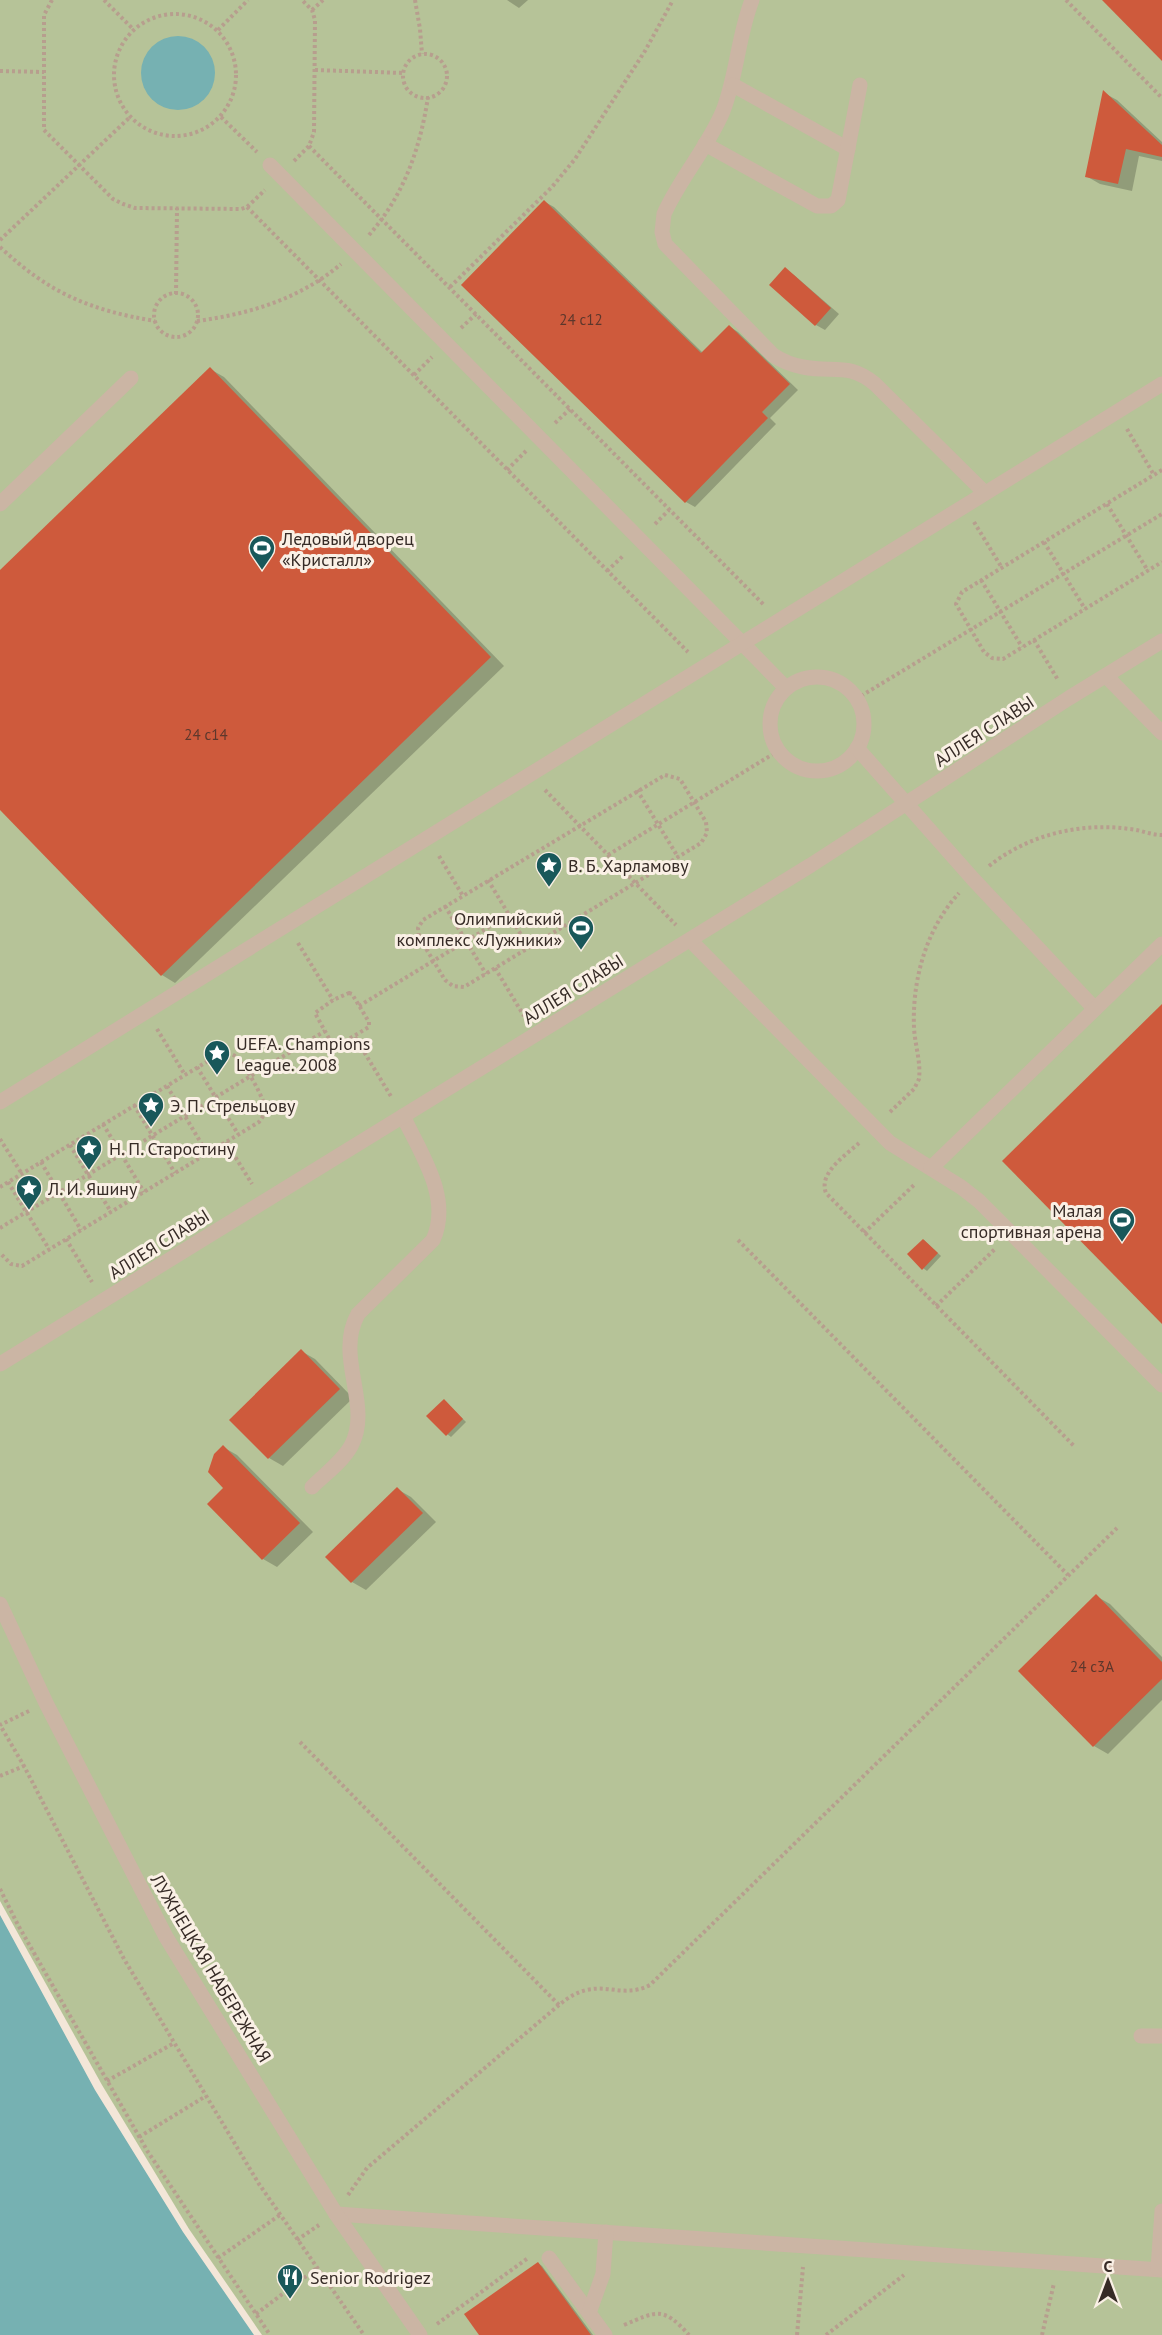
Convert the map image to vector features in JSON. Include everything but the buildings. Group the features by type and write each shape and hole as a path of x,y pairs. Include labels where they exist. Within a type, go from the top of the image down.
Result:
{"street":[{"path":"752,0 739,45 732,85 716,125 664,214 662,232 670,251 773,355 805,368 853,370 868,378 985,493"},
{"path":"732,85 848,149"},
{"path":"705,144 817,206 826,208 838,200 860,85"},
{"path":"274,171 786,688"},
{"path":"0,504 131,378"},
{"path":"0,1102 1162,384"},
{"name":"АЛЛЕЯ СЛАВЫ","path":"0,1364 690,940 1162,641"},
{"path":"1106,676 1162,733"},
{"path":"811,677 837,681 848,689 862,711 863,724 862,736 857,748 848,758 837,766 825,770 812,770 799,768 778,751 771,736 770,718 775,701 786,688 811,677"},
{"path":"857,748 973,879 1095,1009"},
{"path":"690,940 890,1143 979,1201 1162,1385"},
{"path":"931,1168 1162,944"},
{"path":"312,1487 345,1454 355,1435 357,1413 348,1347 354,1322 358,1314 433,1240 441,1214 439,1195 403,1116"},
{"name":"ЛУЖНЕЦКАЯ НАБЕРЕЖНАЯ","path":"0,1604 46,1703 166,1937 336,2214 425,2332"},
{"path":"1141,2036 1162,2036"},
{"path":"336,2214 1160,2270 1162,2211"},
{"path":"589,2313 603,2274 606,2232"},
{"path":"549,2258 605,2335"}],"path":[{"path":"52,0 44,15 44,130 113,199 123,204 135,208 241,209 247,207 274,171 309,146 314,135 315,20 312,10 302,0"},
{"path":"104,0 133,29"},
{"path":"218,30 249,0"},
{"path":"312,10 323,0"},
{"path":"415,0 422,54"},
{"path":"450,287 552,187 569,167 645,51 673,0"},
{"path":"1066,0 1162,98"},
{"path":"176,13 198,18 218,30 231,50 237,73 233,96 221,117 200,132 176,138 150,132 129,118 116,97 112,73 118,49 133,29 153,17 176,13"},
{"path":"422,54 434,56 443,64 447,76 439,92 428,97 415,95 406,86 404,73 410,60 422,54"},
{"path":"315,70 404,73"},
{"path":"0,71 44,72"},
{"path":"221,117 274,171"},
{"path":"0,240 129,118"},
{"path":"309,146 779,620"},
{"path":"247,207 703,667"},
{"path":"176,294 177,208"},
{"path":"0,247 22,268 52,288 85,304 119,315 155,321"},
{"path":"176,294 191,300 197,310 197,321 192,330 184,336 173,337 164,333 155,321 155,310 161,300 176,294"},
{"path":"1116,412 1154,475"},
{"path":"1162,470 962,592 957,600 958,609 984,652 992,658 1002,659 1162,562"},
{"path":"1107,504 1148,571"},
{"path":"964,506 1002,568"},
{"path":"856,699 1162,514"},
{"path":"1044,542 1085,609"},
{"path":"981,580 1022,647"},
{"path":"1034,640 1069,698"},
{"path":"608,855 778,751"},
{"path":"530,774 690,940"},
{"path":"670,775 680,779 706,822 707,834 700,843 678,857 464,987 453,986 445,980 419,937 418,928 423,920 637,790 660,776 670,775"},
{"path":"637,790 678,857"},
{"path":"1074,1446 829,1197 824,1184 826,1174 917,1084 919,1071 913,1014 920,969 925,950 943,915 956,896 998,859 1016,848 1058,832 1109,827 1162,835"},
{"path":"428,837 463,896"},
{"path":"488,880 529,948"},
{"path":"446,906 486,974"},
{"path":"359,1006 509,915"},
{"path":"287,924 333,1000"},
{"path":"495,968 536,1035"},
{"path":"346,993 352,994 369,1025 366,1030 337,1046 332,1044 315,1014 333,1000 346,993"},
{"path":"146,1011 185,1075"},
{"path":"0,1228 324,1031"},
{"path":"355,1037 403,1116"},
{"path":"0,1187 218,1055 229,1053 238,1058 264,1101 266,1112 259,1122 22,1266 11,1264 0,1253"},
{"path":"198,1067 238,1134"},
{"path":"167,1086 207,1153"},
{"path":"134,1105 175,1173"},
{"path":"104,1124 144,1192"},
{"path":"0,1139 21,1174"},
{"path":"226,1142 263,1202"},
{"path":"70,1145 111,1212"},
{"path":"41,1162 81,1230"},
{"path":"864,1233 931,1168"},
{"path":"8,1182 49,1249"},
{"path":"936,1306 1011,1233"},
{"path":"66,1239 103,1301"},
{"path":"738,1240 1068,1575"},
{"path":"336,2214 368,2168 571,1995 598,1987 633,1990 650,1985 1117,1528"},
{"path":"46,1703 0,1725 24,1766 124,1959 258,2184 364,2335"},
{"path":"300,1742 559,2005"},
{"path":"0,1776 24,1766"},
{"path":"0,1889 139,2137 270,2335"},
{"path":"107,2080 174,2043"},
{"path":"139,2137 206,2096"},
{"path":"218,2258 280,2215"},
{"path":"425,2332 533,2255 542,2254 549,2258"},
{"path":"1042,2335 1059,2263"},
{"path":"797,2335 803,2267"},
{"path":"256,2314 317,2268"},
{"path":"826,2335 879,2294"},
{"path":"637,2319 647,2315 664,2314 675,2319 689,2335"}],"green space":[{"name":"Олимпийский комплекс «Лужники»","path":"0,0 1162,0 1162,2335 262,2335 189,2229 102,2085 0,1901"}],"water":[{"path":"185,36 205,46 213,59 215,73 213,87 205,100 192,108 171,110 151,100 143,87 141,66 151,46 164,38"},
{"path":"0,1915 95,2090 183,2232 254,2335 0,2335"}],"place":[{"name":"Ледовый дворец «Кристалл»","path":"262,571"},
{"name":"В. Б. Харламову","path":"549,888"},
{"name":"Олимпийский комплекс «Лужники»","path":"581,951"},
{"name":"UEFA. Champions League. 2008","path":"217,1076"},
{"name":"Э. П. Стрельцову","path":"151,1128"},
{"name":"Н. П. Старостину","path":"89,1171"},
{"name":"Л. И. Яшину","path":"29,1211"},
{"name":"Малая спортивная арена","path":"1122,1243"},
{"name":"Senior Rodrigez","path":"290,2300"}]}
